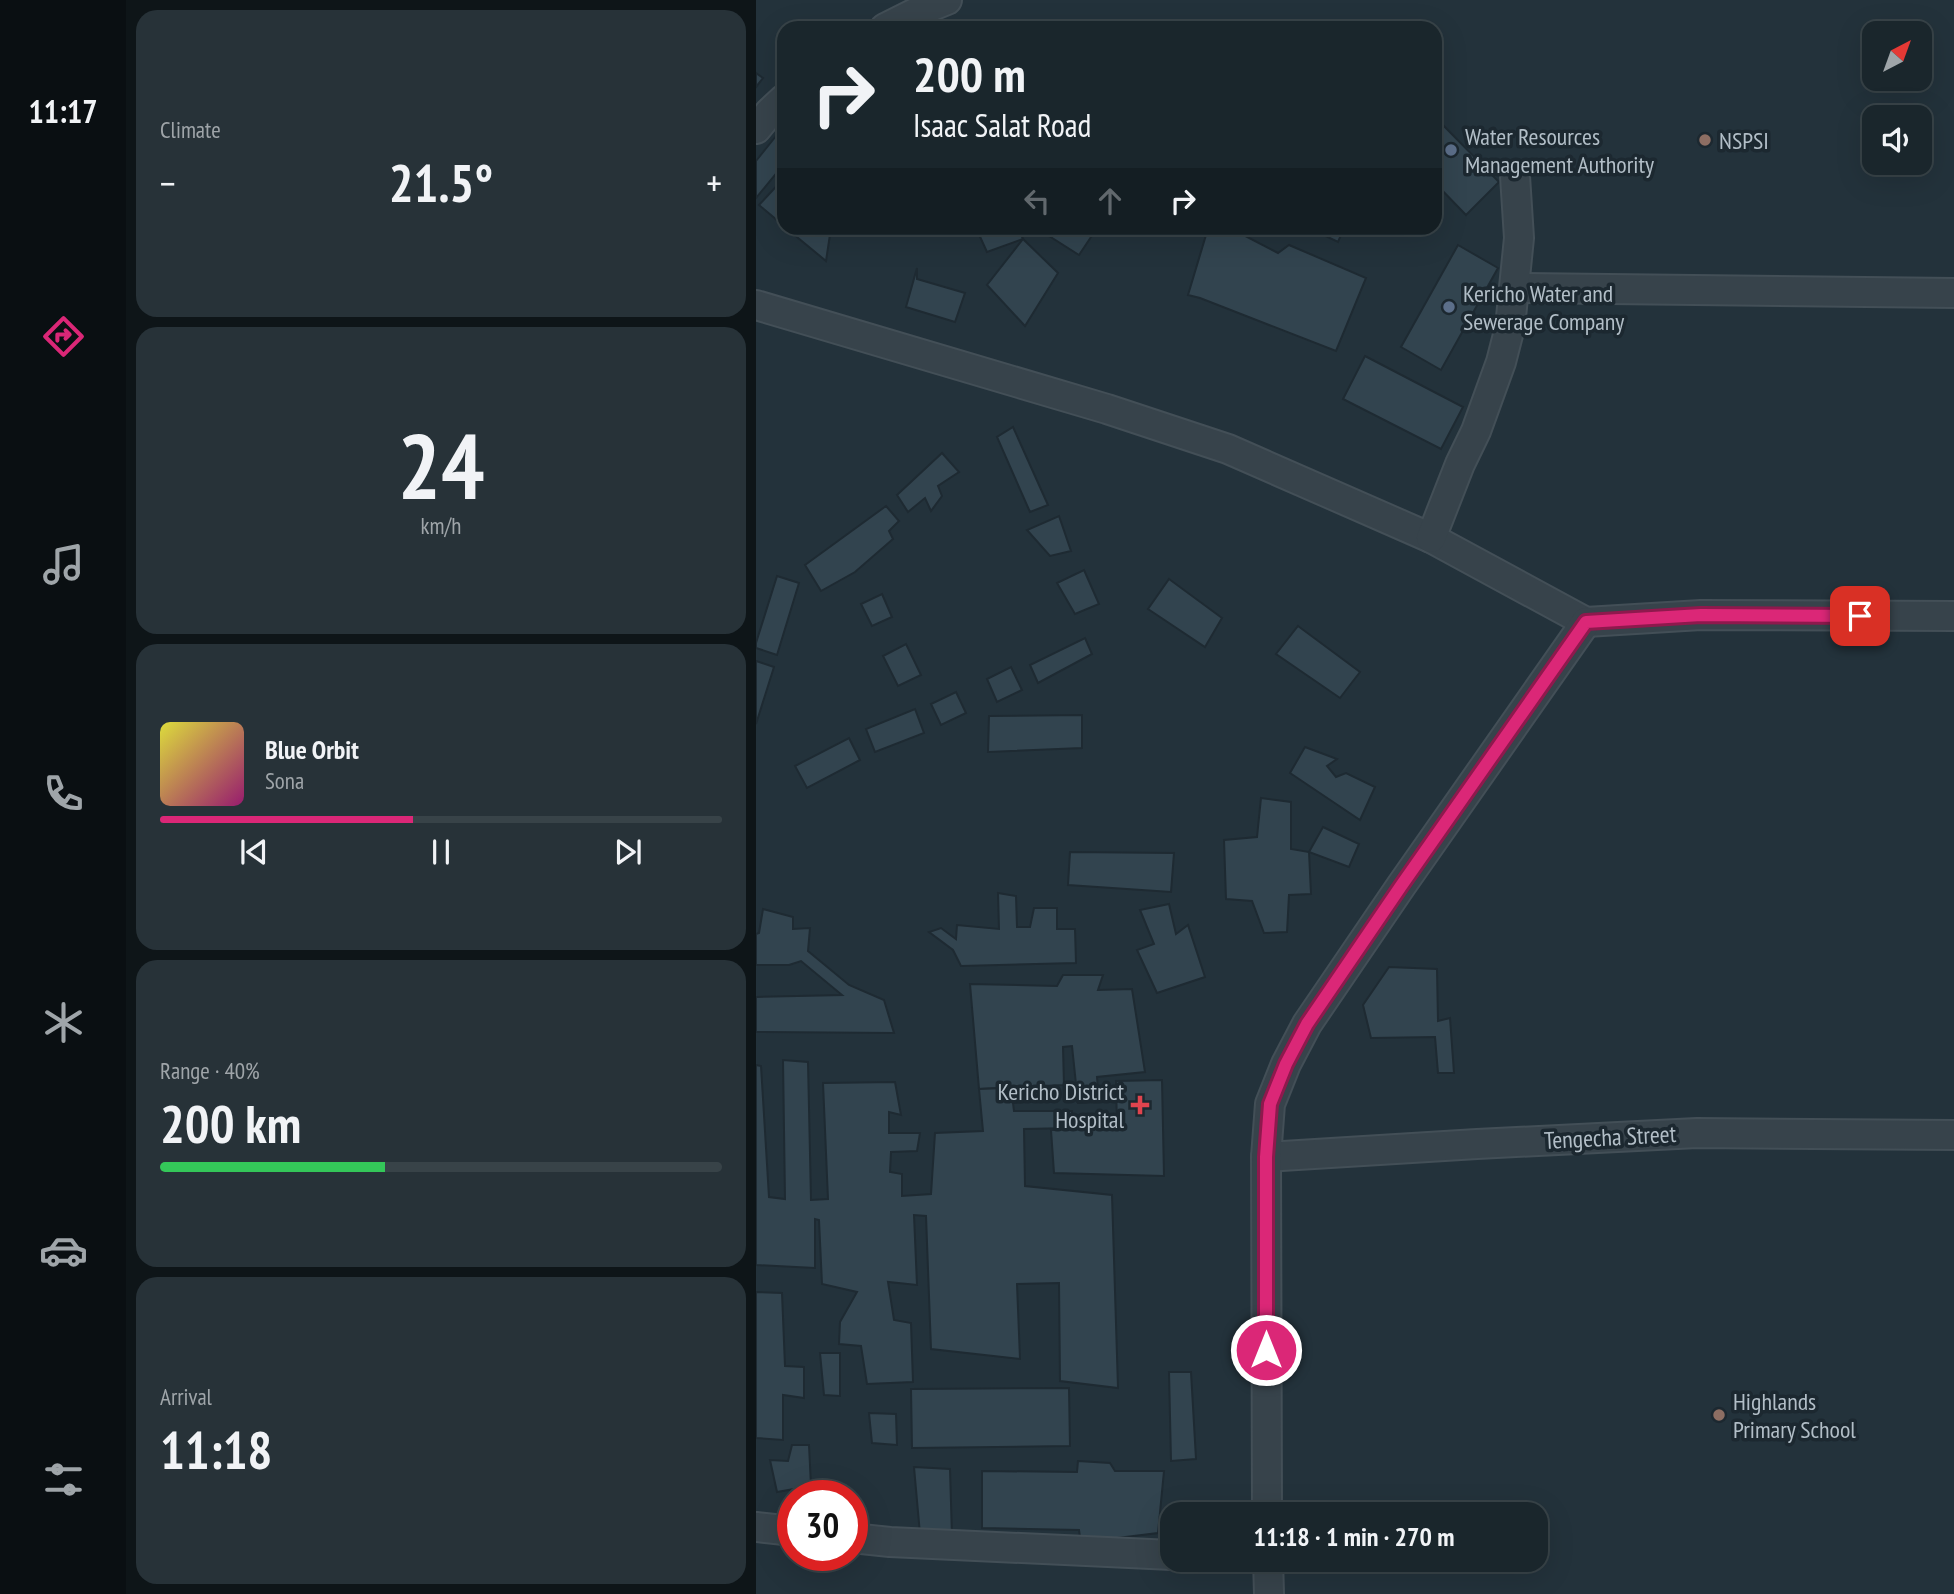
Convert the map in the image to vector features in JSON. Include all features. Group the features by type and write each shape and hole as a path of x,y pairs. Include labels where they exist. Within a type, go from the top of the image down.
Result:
{"street":[{"path":"900,21 947,0"},
{"path":"756,129 777,106"},
{"path":"1431,538 1476,431 1510,327 1519,238 1515,176"},
{"path":"1515,288 1954,293"},
{"path":"756,305 1107,409 1228,449 1431,538 1586,622 1701,615 1954,616"},
{"path":"1267,1502 1266,1157 1270,1104 1286,1064 1307,1024 1586,622"},
{"name":"Tengecha Street","path":"1266,1157 1477,1143 1697,1133 1954,1135"},
{"path":"756,1527 777,1529"},
{"path":"868,1540 1160,1554"},
{"path":"1268,1572 1269,1594"}],"building":[{"path":"756,73 763,78 756,87"},
{"name":"Water Resources Management Authority","path":"1442,124 1499,182 1466,215 1442,190"},
{"path":"777,135 777,172 756,198 756,161"},
{"path":"777,186 777,220 759,205"},
{"path":"794,235 830,235 826,261"},
{"path":"979,235 1021,235 1023,239 987,252"},
{"path":"1048,235 1092,235 1079,255"},
{"path":"1206,235 1243,235 1278,253 1289,245 1366,278 1336,351 1188,295"},
{"path":"1324,235 1341,235 1338,242"},
{"path":"1023,239 1058,273 1025,326 987,285"},
{"name":"Kericho Water and Sewerage Company","path":"1458,245 1498,268 1441,370 1401,347"},
{"path":"917,268 917,279 965,293 955,322 906,307"},
{"path":"1365,356 1463,407 1441,449 1343,399"},
{"path":"1013,427 1048,505 1030,512 997,437"},
{"path":"942,453 959,472 938,486 942,496 931,511 925,498 908,512 897,495"},
{"path":"886,506 899,521 889,531 893,539 855,572 821,591 805,565"},
{"path":"1059,516 1071,551 1050,556 1027,530"},
{"path":"1084,570 1099,604 1075,614 1057,583"},
{"path":"777,576 799,583 777,655 756,648 756,643"},
{"path":"1169,579 1222,618 1205,647 1148,609"},
{"path":"882,594 892,617 872,626 861,604"},
{"path":"1298,626 1360,672 1340,698 1276,654"},
{"path":"1085,638 1092,654 1038,683 1030,665"},
{"path":"906,644 921,675 898,686 883,656"},
{"path":"756,661 774,667 756,724"},
{"path":"1011,667 1022,690 997,702 987,679"},
{"path":"956,692 966,713 941,725 931,704"},
{"path":"915,709 924,733 875,752 866,729"},
{"path":"1082,715 1082,748 988,752 989,716"},
{"path":"849,738 860,760 807,788 795,766"},
{"path":"1305,747 1337,759 1327,766 1336,777 1346,773 1375,787 1360,820 1290,773"},
{"path":"1261,798 1291,802 1291,849 1309,852 1311,894 1289,895 1287,932 1264,933 1252,901 1226,899 1224,840 1257,837"},
{"path":"1323,827 1359,844 1349,867 1309,852"},
{"path":"1070,852 1174,853 1171,892 1068,885"},
{"path":"998,893 1016,896 1017,927 1030,927 1034,908 1057,908 1057,929 1075,929 1076,963 961,966 953,950 929,932 941,928 956,939 957,925 999,929"},
{"path":"1169,904 1176,934 1188,925 1205,977 1157,993 1137,950 1154,944 1140,910"},
{"path":"763,909 793,917 793,929 810,928 808,951 849,985 884,1000 894,1033 756,1032 756,997 842,995 801,961 789,965 756,965 756,934 759,933"},
{"path":"1389,967 1437,969 1438,1021 1450,1018 1454,1073 1438,1073 1435,1037 1371,1038 1363,1005"},
{"path":"1063,975 1103,975 1098,990 1132,989 1145,1072 1097,1077 1099,1102 1078,1103 1072,1046 1063,1047 1064,1085 979,1089 970,984 1057,986"},
{"path":"783,1060 808,1062 811,1200 828,1199 823,1083 895,1082 901,1115 889,1112 889,1133 920,1133 917,1151 891,1152 890,1172 902,1174 902,1196 931,1194 935,1133 983,1131 979,1089 1053,1086 1053,1100 1013,1103 1014,1111 1072,1111 1072,1128 1024,1129 1025,1186 1112,1195 1118,1388 1060,1381 1059,1283 1017,1284 1020,1359 931,1349 926,1216 914,1215 917,1285 888,1282 894,1320 911,1323 913,1382 867,1384 861,1346 839,1344 840,1322 857,1292 822,1284 819,1220 815,1219 815,1268 756,1265 756,1065 761,1066 769,1197 785,1199"},
{"name":"Kericho District Hospital","path":"1162,1080 1164,1176 1054,1173 1051,1130 1117,1128 1116,1081"},
{"path":"756,1292 782,1293 785,1366 804,1367 804,1398 783,1395 783,1440 756,1438"},
{"path":"820,1353 840,1353 840,1396 824,1395"},
{"path":"1169,1372 1191,1372 1196,1459 1171,1461"},
{"path":"1069,1388 1070,1446 912,1448 911,1389"},
{"path":"869,1413 896,1414 897,1445 872,1443"},
{"path":"792,1445 809,1445 811,1480 777,1480 777,1492 770,1460 788,1461"},
{"path":"1078,1461 1110,1463 1115,1471 1164,1471 1158,1533 1109,1539 1080,1537 1079,1530 982,1528 982,1471 1077,1472"},
{"path":"914,1467 950,1469 952,1536 920,1534"}],"place":[{"name":"NSPSI","path":"1705,140"},
{"name":"Water Resources Management Authority","path":"1451,150"},
{"name":"Kericho Water and Sewerage Company","path":"1449,307"},
{"name":"Kericho District Hospital","path":"1140,1105"},
{"name":"Highlands Primary School","path":"1719,1415"}],"route":[{"path":"1266,1350 1266,1157 1270,1104 1286,1064 1307,1024 1586,622 1701,615 1860,616"}]}
